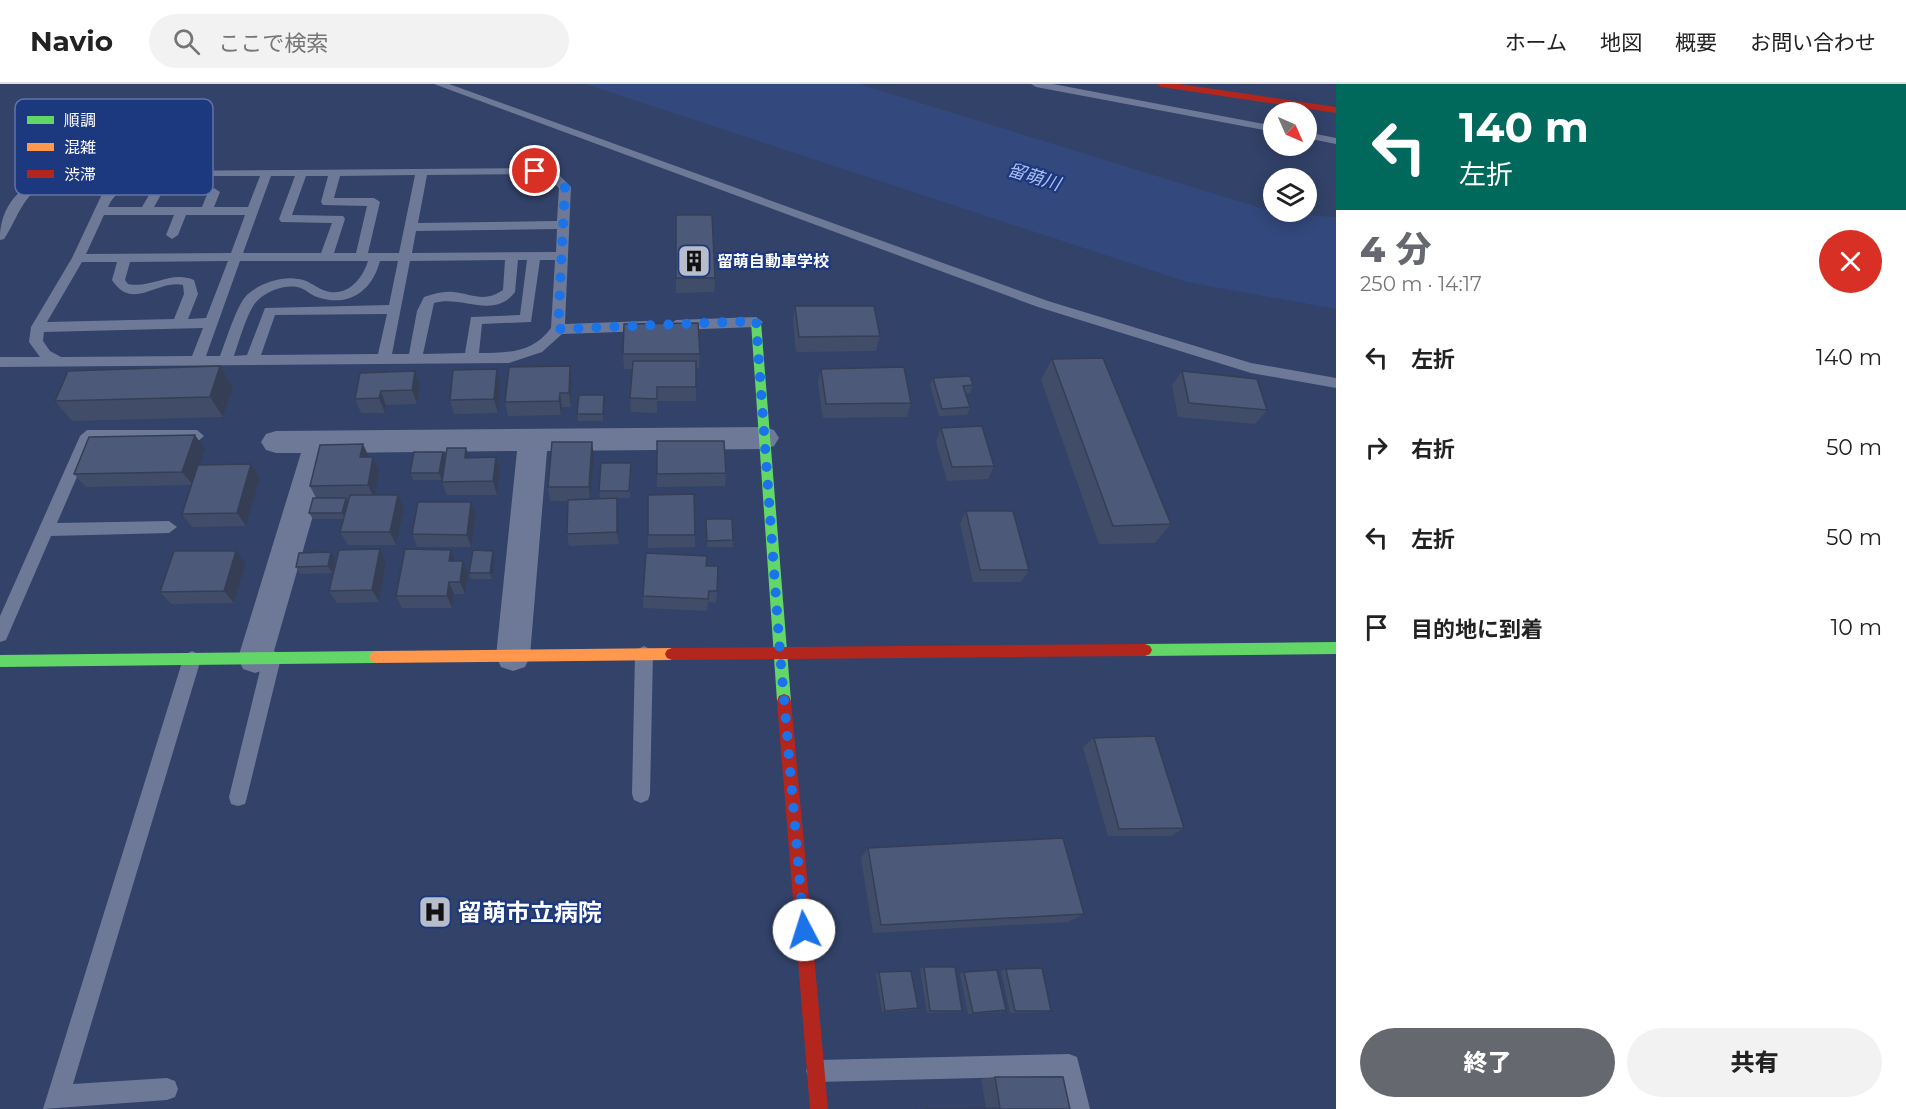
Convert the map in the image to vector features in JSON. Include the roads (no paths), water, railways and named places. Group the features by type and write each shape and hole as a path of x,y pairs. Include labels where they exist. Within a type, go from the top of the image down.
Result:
{"main road":[{"path":"1161,84 1194,91 1336,110"},
{"path":"756,321 780,653 819,1109"},
{"path":"0,661 1336,648"}],"street":[{"path":"276,442 764,438"},
{"path":"513,656 533,440"},
{"path":"263,658 319,441"}],"lane":[{"path":"439,84 1043,304 1251,368 1336,383"},
{"path":"1036,84 1263,127"},
{"path":"1317,137 1336,141"},
{"path":"224,362 250,300 273,285 306,284 320,294 334,297 352,292 368,280 374,202 327,202 335,171"},
{"path":"384,360 422,171"},
{"path":"0,362 508,358 530,353 548,343 558,329 565,187 553,175 535,171 213,172"},
{"path":"197,362 267,172"},
{"path":"302,172 285,219 339,219 326,257"},
{"path":"0,236 25,195"},
{"path":"59,362 45,354 36,342 38,327 78,258 108,195"},
{"path":"146,212 155,195"},
{"path":"206,211 212,195"},
{"path":"100,211 252,211"},
{"path":"172,235 182,211"},
{"path":"411,227 563,225"},
{"path":"415,359 424,311 429,300 443,294 460,296 488,305 499,301 509,292 512,256"},
{"path":"471,359 476,320 526,318 534,256"},
{"path":"78,258 561,256"},
{"path":"125,257 118,280 124,288 139,290 183,279 189,283 191,294 179,324"},
{"path":"252,361 270,311 395,309"},
{"path":"558,329 756,321"},
{"path":"38,327 211,323"},
{"path":"0,635 87,436 197,436"},
{"path":"46,530 169,527"},
{"path":"641,794 644,654"},
{"path":"238,797 263,658"},
{"path":"167,1089 56,1103 192,659"},
{"path":"816,1071 1069,1065 1079,1109"}],"water":[{"name":"留萌川","path":"585,84 859,84 1263,209 1263,222 1317,222 1317,216 1336,217 1336,309 1187,282"}],"place":[{"name":"留萌自動車学校","path":"694,261"},
{"name":"留萌市立病院","path":"435,912"}]}
